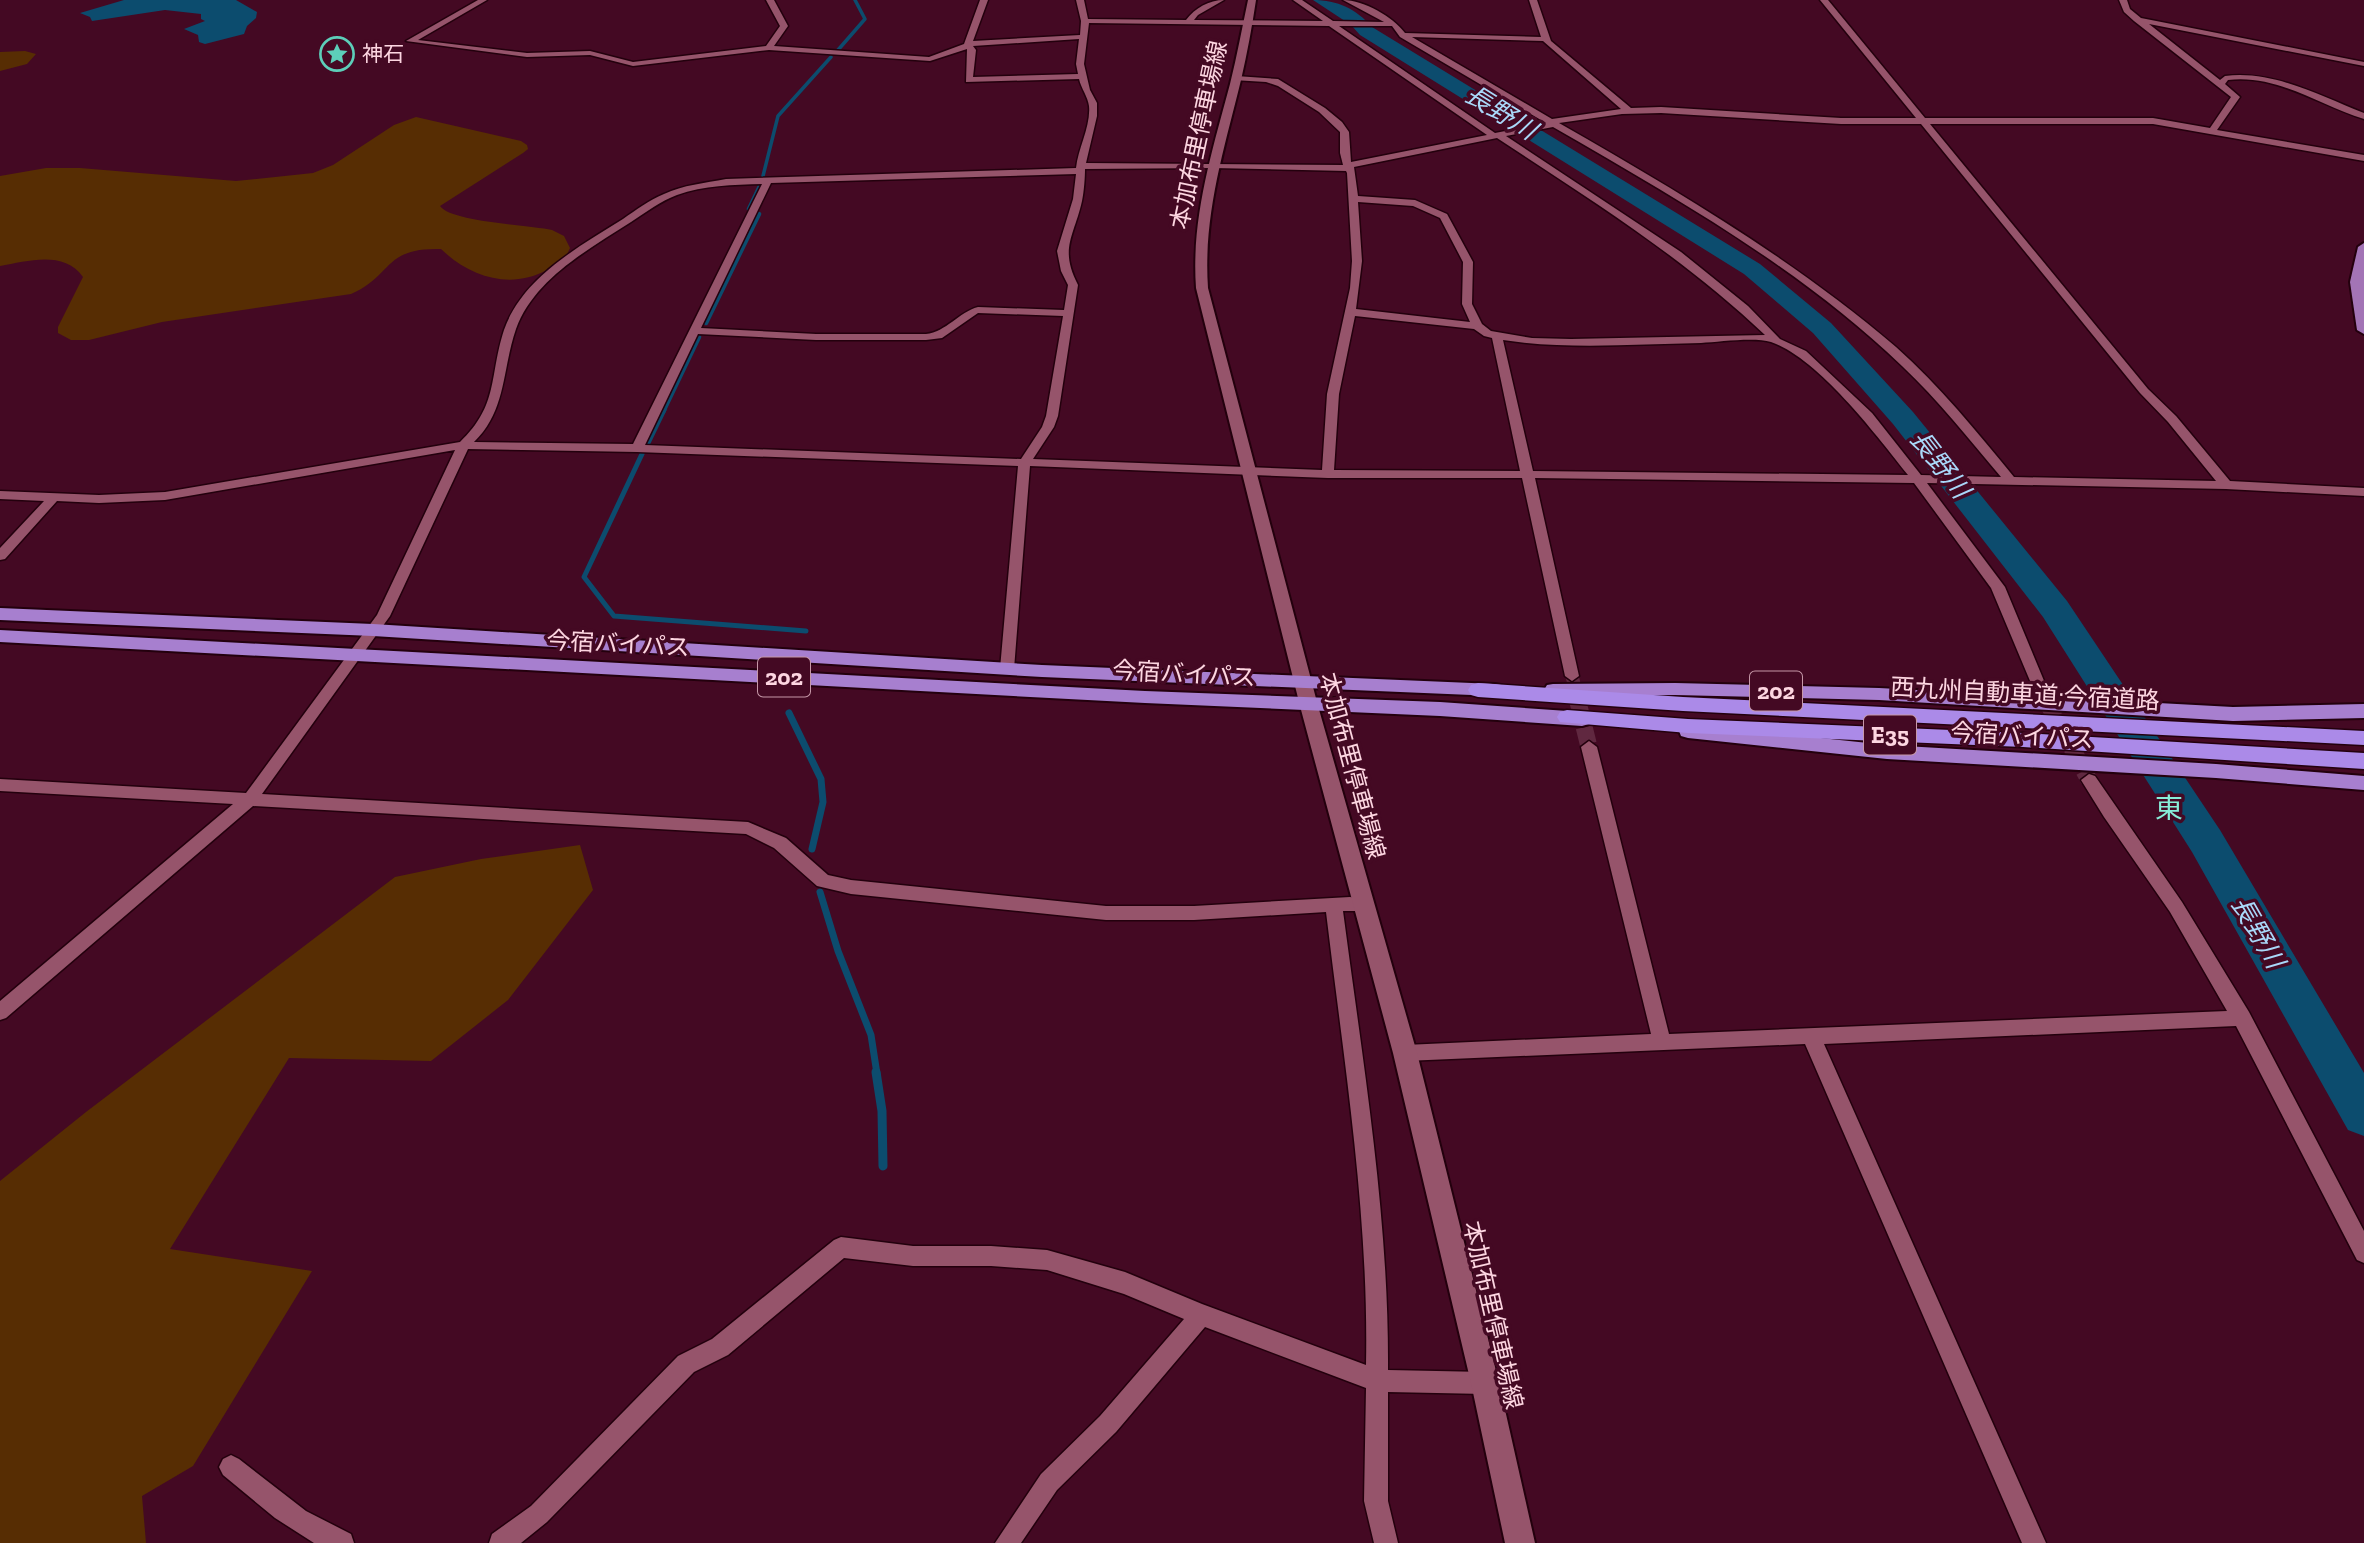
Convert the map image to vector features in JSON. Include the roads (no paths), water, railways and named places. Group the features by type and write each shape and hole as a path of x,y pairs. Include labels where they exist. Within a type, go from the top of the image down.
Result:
{"highway":[{"name":"今宿バイパス","path":"0,614 373,629 1007,669 1478,690 1675,689 1878,694 2079,715"},
{"name":"今宿バイパス","path":"0,636 1309,706 1440,709 1567,717 1887,752 2216,771 2364,783"},
{"name":"西九州自動車道;今宿道路","path":"1478,690 1683,704 2185,720 2364,738"},
{"path":"2185,720 2233,714 2364,711"},
{"name":"西九州自動車道;今宿道路","path":"1567,717 1688,726 2092,744 2364,761"}],"main road":[{"name":"本加布里停車場線","path":"1252,0 1200,231 1199,263 1207,314 1250,470 1309,706 1405,1053 1485,1383 1520,1543"},
{"path":"2364,247 2356,282 2364,330"}],"street":[{"path":"483,0 410,41 527,55 590,53 633,64 769,48 912,59 944,55 968,45 990,41 1082,37"},
{"path":"769,48 784,26 770,0"},
{"path":"968,45 984,0"},
{"path":"1007,669 1024,463 1052,416 1073,285 1066,271 1062,251 1078,199 1082,153 1093,116 1093,103 1080,64 1085,21 1080,0"},
{"path":"1187,23 1195,13 1220,0"},
{"path":"1297,0 1336,23 1348,37 1653,239 1752,314 1775,338 1571,342 1497,337 1481,331 1467,304 1468,262 1444,216 1415,202 1353,199"},
{"path":"1347,0 1394,24 1403,34 1690,204 1821,293 1894,352 2010,480"},
{"path":"1533,0 1545,39 1629,111"},
{"path":"1824,0 2144,391 2172,419 2226,485"},
{"path":"2123,0 2127,10 2137,19 2236,97 2212,131"},
{"path":"2137,19 2364,64"},
{"path":"1085,21 1394,24"},
{"path":"1403,34 1545,39"},
{"path":"968,45 972,50 969,80 1083,76"},
{"path":"2221,85 2225,78 2231,76 2265,79 2364,116"},
{"path":"1236,78 1275,81 1302,96 1343,128 1345,158 1350,166 1357,261 1350,312 1333,394 1328,474"},
{"path":"0,1012 250,799 383,617 464,445 475,436 492,413 506,342 517,311 545,280 583,250 672,193 726,182 1082,168 1350,166 1552,123 1629,111 1661,110 1788,119 1924,122 2138,121 2364,158"},
{"path":"637,448 767,182"},
{"path":"695,331 816,337 913,338 938,336 971,312 978,310 1069,313"},
{"path":"1350,312 1477,326"},
{"path":"1497,337 1573,676"},
{"path":"1770,338 1808,358 1868,416 1918,478 1998,587 2040,688"},
{"path":"0,495 53,498 165,496 464,445 637,448 1328,474 1918,478 2226,485 2364,492"},
{"path":"0,556 53,498"},
{"path":"1589,747 1662,1042"},
{"path":"2089,780 2104,807 2174,904 2242,1018 2364,1253"},
{"path":"0,785 747,828 780,843 823,881 851,887 1080,911 1194,913 1365,906"},
{"path":"1334,906 1373,1227 1378,1296 1376,1501 1386,1543"},
{"path":"1405,1053 2242,1018"},
{"path":"1812,1038 2034,1543"},
{"path":"501,1543 538,1514 686,1364 720,1347 841,1247 913,1256 992,1256 1047,1260 1125,1283 1200,1315 1378,1381 1485,1383"},
{"path":"1007,1543 1049,1482 1108,1424 1200,1315"},
{"path":"231,1467 273,1503 317,1534 342,1543"}],"water":[{"path":"124,0 236,0 257,12 256,18 247,26 244,34 205,44 199,42 198,35 184,29 205,21 201,19 201,14 165,10 92,21 90,17 80,13"}],"waterway":[{"path":"838,50 865,19 855,0"},
{"name":"長野川","path":"1322,0 1357,21 1366,31 1752,269 1822,328 1903,418 2055,609 2206,841 2364,1115"},
{"path":"763,176 778,116 831,57"},
{"path":"749,209 760,186"},
{"path":"706,323 759,214"},
{"path":"663,412 699,337"},
{"path":"648,443 664,410"},
{"path":"642,454 584,577 614,616 806,631"},
{"path":"789,713 821,779 823,802 812,849"},
{"path":"820,892 838,951 871,1035 877,1074"},
{"path":"876,1072 882,1111 883,1166"}],"tunnel":[{"path":"1572,676 1579,703"},
{"path":"2040,688 2048,703"},
{"path":"1578,702 1589,747"},
{"path":"2047,702 2089,780"}],"place":[{"name":"神石","path":"337,54"}],"district":[{"name":"東","path":"2169,808"}]}
